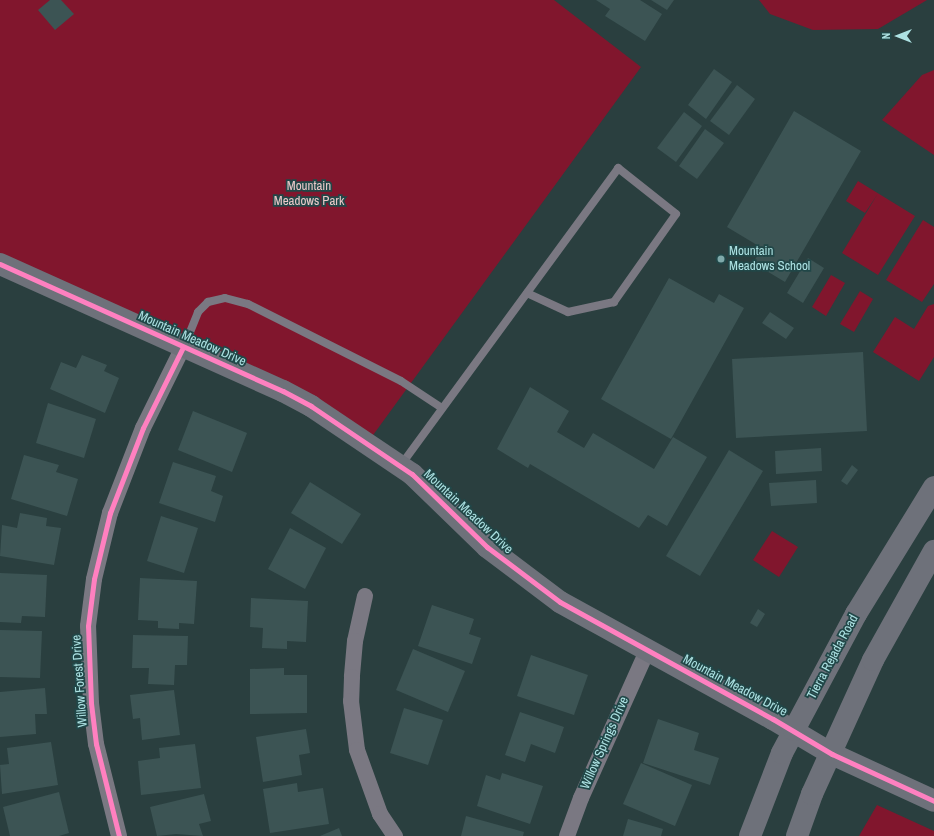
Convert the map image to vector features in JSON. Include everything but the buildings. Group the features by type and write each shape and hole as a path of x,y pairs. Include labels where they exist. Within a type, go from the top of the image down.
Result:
{"street":[{"name":"Mountain Meadow Drive","path":"0,264 289,394 368,442 400,466 505,562 560,602 646,651 794,730 832,754 934,801"},
{"name":"Willow Forest Drive","path":"119,836 96,744 88,666 88,626 101,545 113,506 143,428 184,347"},
{"name":"Tierra Rejada Road","path":"750,836 782,752 856,614 934,487"},
{"path":"797,836 812,794 832,754 873,660 934,551"},
{"path":"365,596 355,641 352,677 356,736 371,795 380,814 395,836"},
{"name":"Willow Springs Drive","path":"567,836 581,798 646,651"}],"lane":[{"path":"400,466 618,168 676,214 614,302 568,312 527,293"},
{"path":"184,347 198,312 208,302 225,298 248,304 373,367 416,389 442,408"}],"green space":[{"name":"Mountain Meadows Park","path":"0,0 554,0 641,67 368,442 0,264"},
{"path":"759,0 927,0 878,29 813,30 770,14"},
{"path":"934,70 934,155 882,120 922,75"},
{"path":"858,181 915,216 878,275 842,253 877,195 865,213 846,201"},
{"path":"923,220 934,227 934,284 922,302 886,280"},
{"path":"831,275 845,283 826,316 812,307"},
{"path":"860,291 873,299 854,332 840,324"},
{"path":"934,304 934,357 919,381 873,352 895,317 914,329 928,306"},
{"path":"772,531 798,547 779,577 753,560"},
{"path":"877,805 934,831 934,836 859,836"}],"cycle path":[{"path":"0,264 283,391 311,406 412,474 487,547 560,602 773,719 832,754 934,801"},
{"path":"119,836 96,744 91,703 88,626 94,579 110,513 143,428 183,347"}],"place":[{"name":"Mountain Meadows School","path":"721,259"}]}
